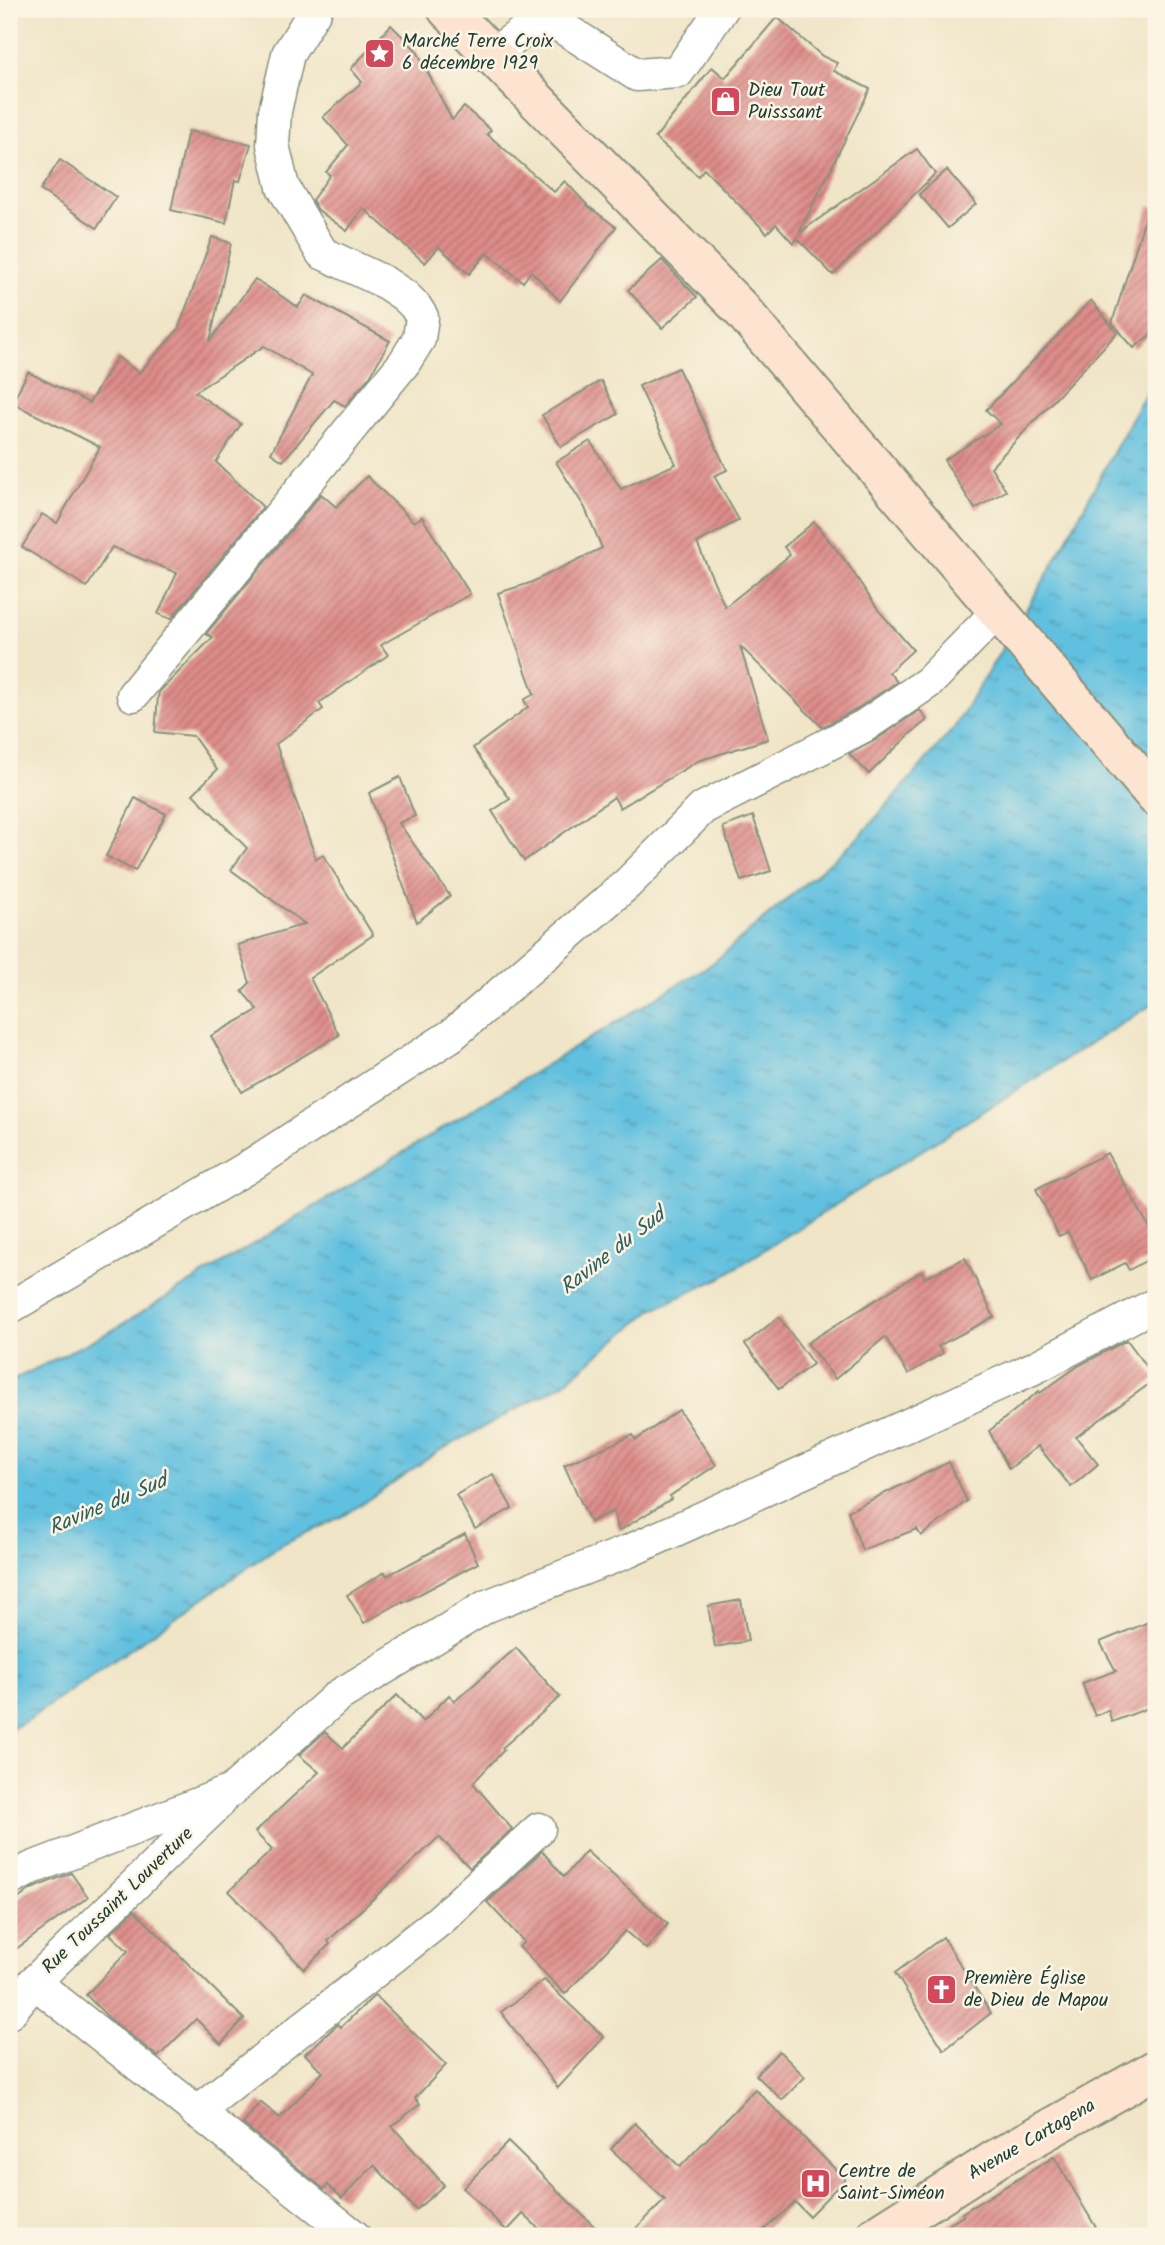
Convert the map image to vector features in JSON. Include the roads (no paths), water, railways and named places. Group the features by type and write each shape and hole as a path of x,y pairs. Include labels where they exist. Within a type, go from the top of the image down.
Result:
{"main road":[{"path":"447,9 740,308 1156,797"},
{"name":"Avenue Cartagena","path":"875,2236 996,2159 1156,2069"}],"street":[{"path":"133,695 404,363 419,339 422,317 415,306 384,282 322,253 282,187 273,145 275,111 288,54 316,9"},
{"path":"493,54 538,21 557,24 637,75 678,72 723,9"},
{"path":"9,1308 245,1169 452,1035 627,884 704,808 864,726 929,682 998,611"},
{"name":"Rue Toussaint Louverture","path":"9,2013 34,1982 231,1791 338,1696 487,1606 629,1551 1034,1368 1156,1304"},
{"path":"9,1880 32,1868 231,1791"},
{"path":"196,2112 440,1920 539,1829"},
{"path":"34,1982 354,2236"}],"water":[{"name":"Ravine du Sud","path":"1156,374 1156,1002 720,1278 652,1310 563,1384 439,1451 347,1514 280,1545 28,1720 9,1730 9,1382 111,1331 713,963 860,836 954,728 1047,575"}],"place":[{"name":"Marché Terre Croix 6 décembre 1929","path":"379,53"},
{"name":"Dieu Tout Puisssant","path":"725,102"},
{"name":"Première Église de Dieu de Mapou","path":"941,1990"},
{"name":"Centre de Saint-Siméon","path":"815,2183"}]}
